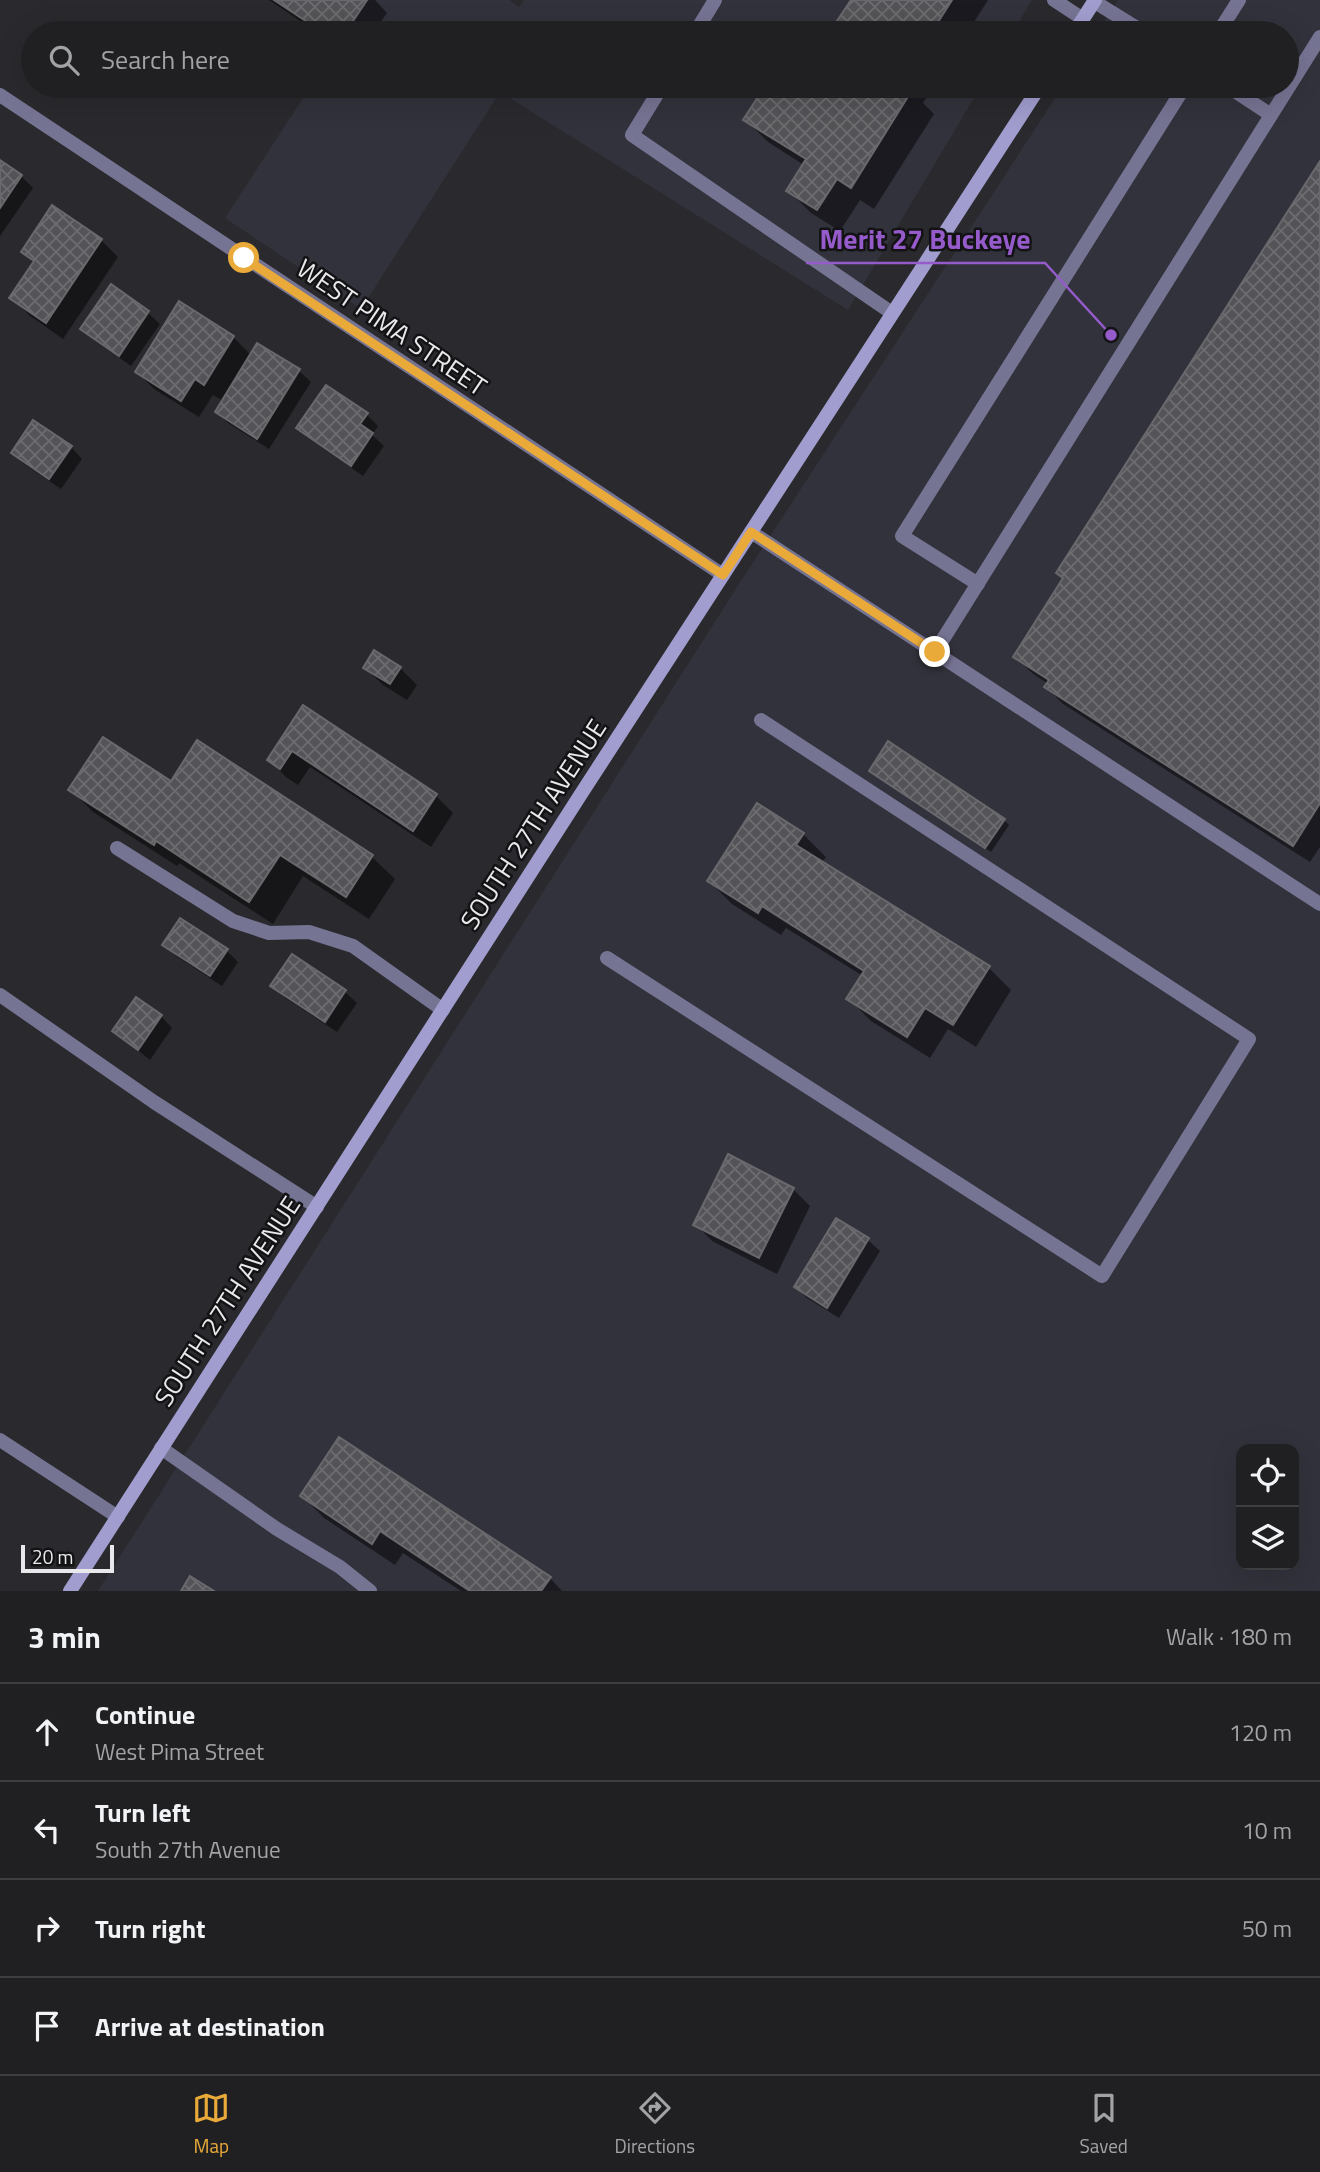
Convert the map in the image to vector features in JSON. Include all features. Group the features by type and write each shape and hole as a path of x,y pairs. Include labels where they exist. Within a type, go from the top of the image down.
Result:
{"main road":[{"path":"1083,19 1095,1"},
{"name":"SOUTH 27TH AVENUE","path":"70,1591 1032,98"}],"street":[{"path":"702,21 715,0"},
{"path":"1054,0 1083,19"},
{"path":"1226,21 1239,0"},
{"path":"1095,1 1126,21"},
{"path":"1299,70 1320,37"},
{"name":"WEST PIMA STREET","path":"0,95 723,575"},
{"path":"655,98 632,135 892,313"},
{"path":"978,584 902,536 1177,98"},
{"path":"1245,98 1271,115"},
{"path":"935,652 1282,98"},
{"path":"751,532 1320,904"},
{"path":"607,958 1102,1276 1250,1039 761,720"},
{"path":"117,848 233,921 269,933 309,932 353,946 443,1010"},
{"path":"0,995 154,1102 317,1207"},
{"path":"0,1440 118,1517"},
{"path":"161,1448 277,1529 340,1567 370,1591"}],"shaded area":[{"path":"366,0 509,0 519,7 524,0 1032,0 1019,21 352,21"},
{"path":"1118,0 1320,0 1320,1591 98,1591 739,584 1055,98 1299,98 1299,21 1105,21"},
{"path":"303,98 496,98 361,309 225,218"},
{"path":"510,98 974,98 848,310"}],"building":[{"path":"274,0 367,0 353,21 306,21"},
{"path":"851,0 952,0 939,21 837,21"},
{"path":"757,98 907,98 851,188 837,179 817,210 786,191 806,159 743,120"},
{"path":"0,160 22,175 0,208"},
{"path":"1320,161 1320,803 1293,846 1044,687 1049,680 1013,657 1063,578 1056,573"},
{"path":"52,205 102,239 46,323 9,298 34,261 21,252"},
{"path":"111,284 149,311 119,356 80,329"},
{"path":"179,301 234,336 204,385 195,379 181,401 135,372"},
{"path":"257,343 300,369 257,439 215,412"},
{"path":"326,385 368,413 360,424 373,433 351,466 296,428"},
{"path":"33,420 72,446 49,479 11,453"},
{"path":"374,650 401,667 390,684 363,668"},
{"path":"303,705 437,794 413,831 292,751 280,769 267,760"},
{"path":"103,737 171,781 197,740 373,855 346,897 280,855 249,902 156,841 154,845 68,790"},
{"path":"888,741 1005,819 985,848 869,771"},
{"path":"757,803 804,833 796,845 990,966 953,1025 925,1008 907,1037 846,999 864,971 762,906 758,913 707,881"},
{"path":"180,918 228,949 210,976 162,945"},
{"path":"292,954 346,990 325,1022 270,986"},
{"path":"136,997 162,1015 138,1050 112,1031"},
{"path":"728,1154 794,1188 759,1258 693,1225"},
{"path":"836,1218 869,1238 827,1308 794,1287"},
{"path":"339,1437 551,1577 541,1591 470,1591 380,1531 372,1544 300,1496"},
{"path":"190,1576 214,1591 181,1591"}],"place":[{"name":"Merit 27 Buckeye","path":"1111,335"}],"route":[{"path":"244,258 723,575 751,532 935,652"}]}
